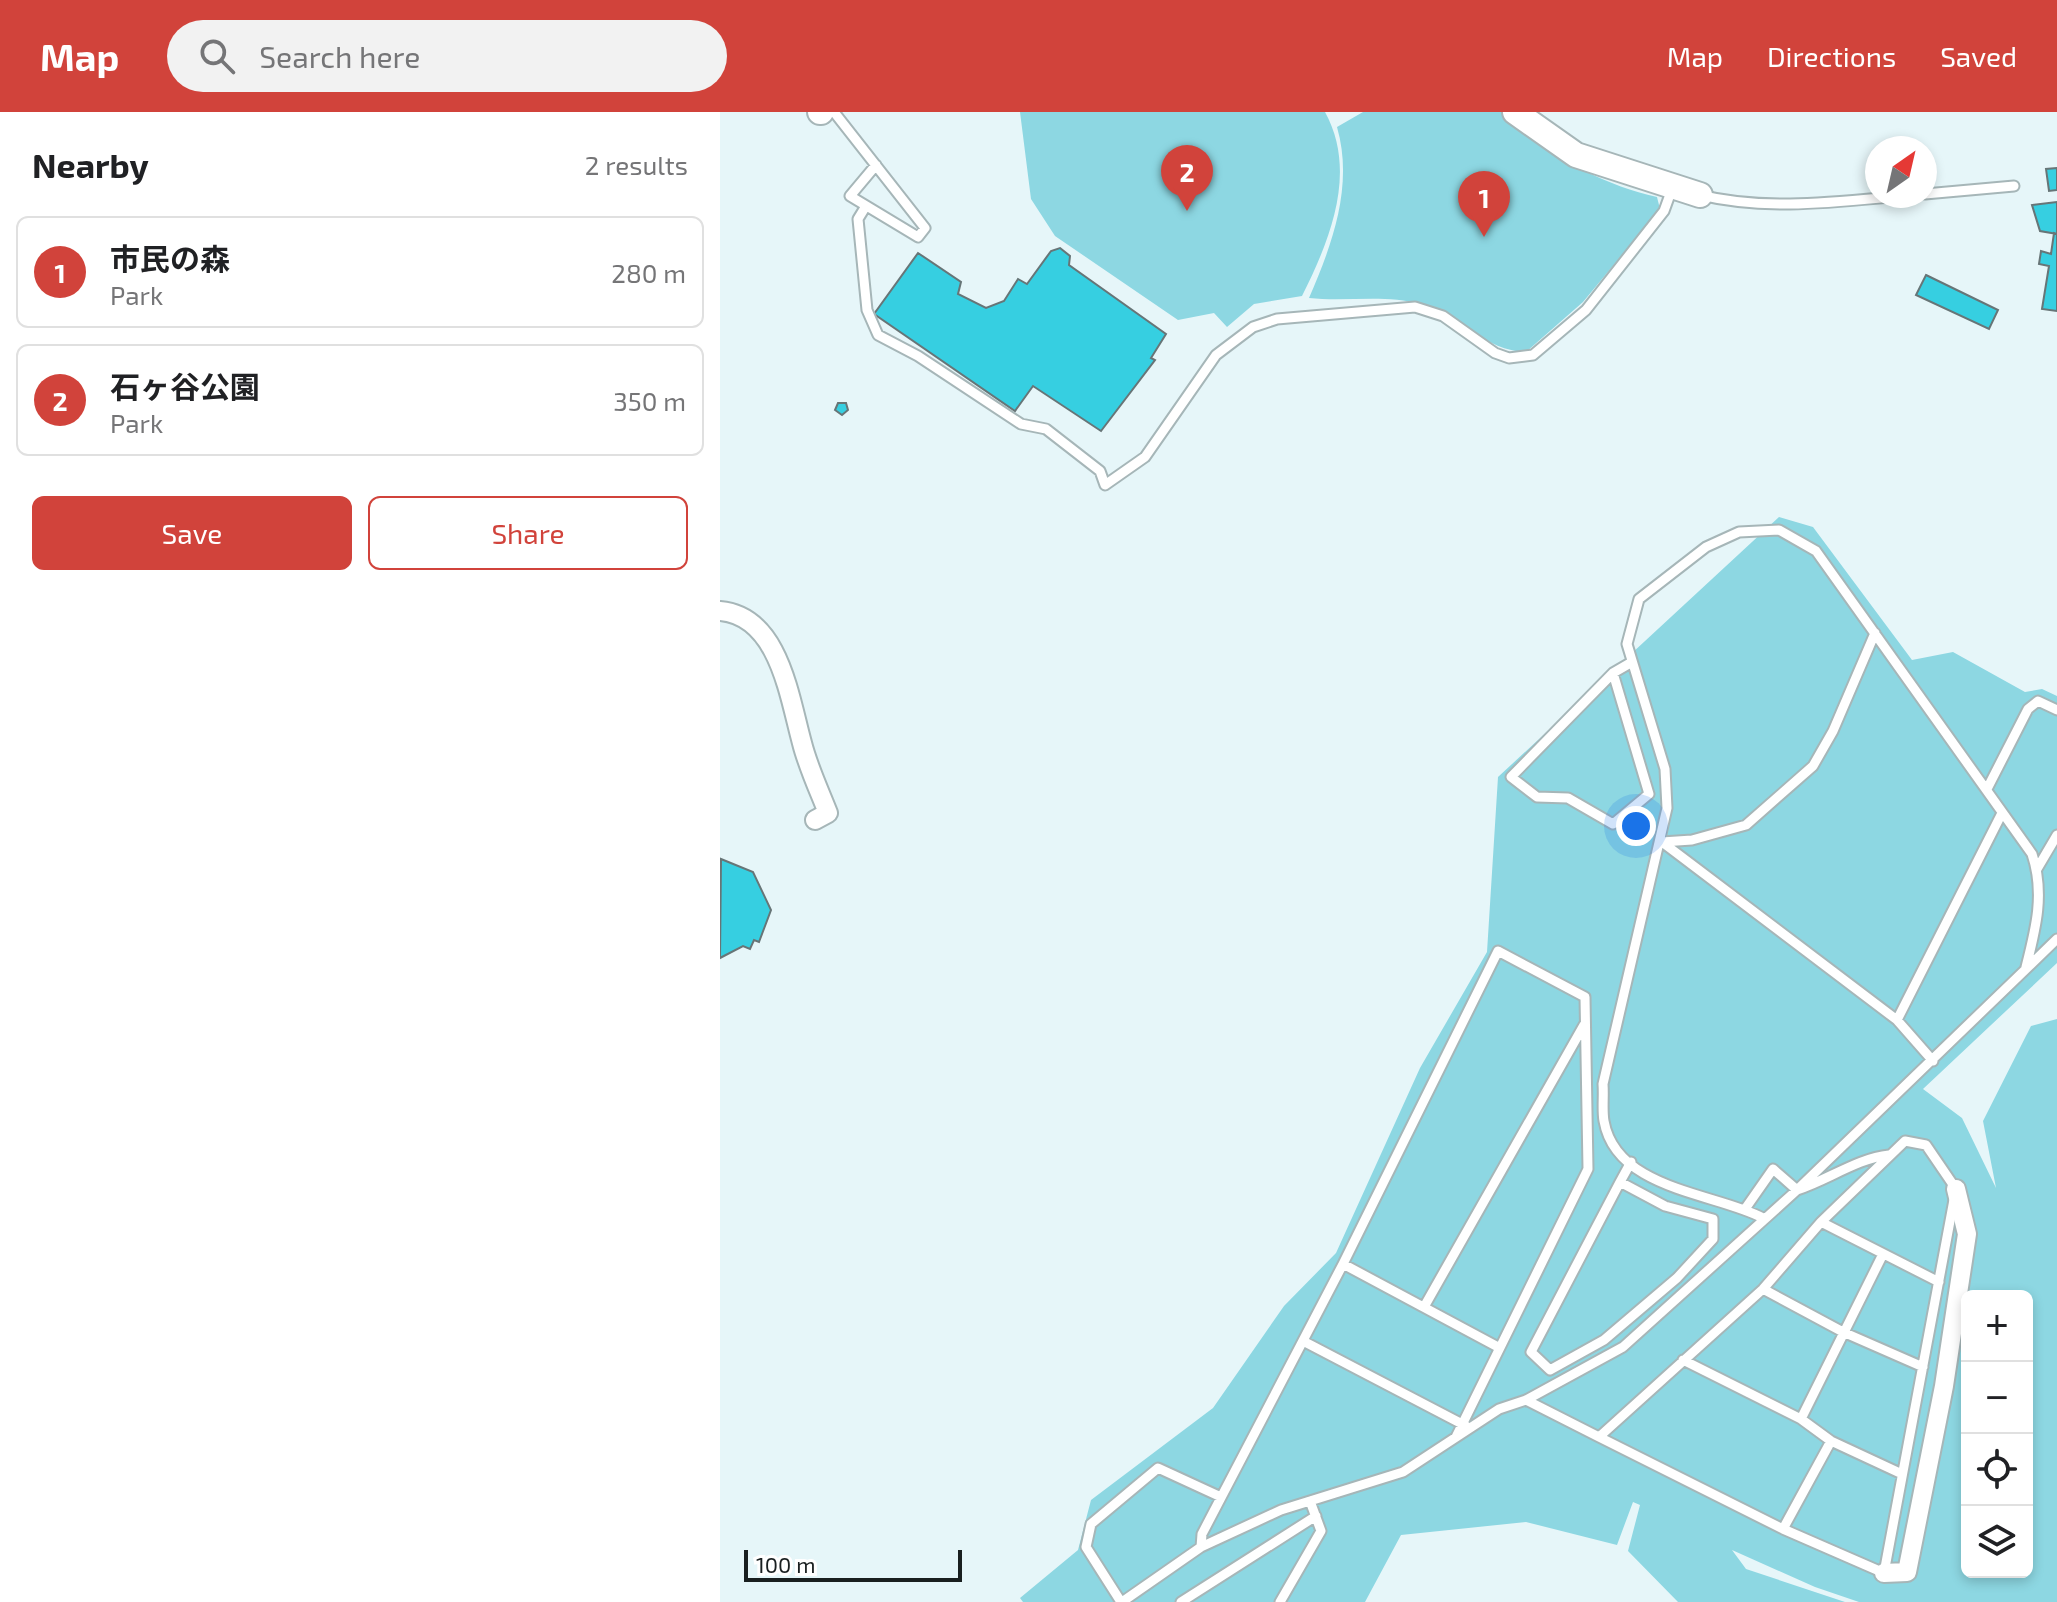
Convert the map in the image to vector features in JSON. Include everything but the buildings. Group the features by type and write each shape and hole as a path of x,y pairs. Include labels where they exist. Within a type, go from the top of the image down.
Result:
{"street":[{"path":"1515,112 1576,155 1672,189 1700,195"},
{"path":"720,611 741,613 760,629 789,688 802,746 828,813 815,820"},
{"path":"1884,1573 1907,1572 1944,1386 1967,1234 1956,1189"}],"lane":[{"path":"834,112 876,165 925,228 918,237 850,196 876,165"},
{"path":"1937,193 2014,186"},
{"path":"866,206 858,219 867,310 878,335 918,356 1021,424 1046,429 1100,471 1105,485 1145,457 1216,355 1253,327 1277,319 1415,307 1443,316 1495,353 1509,358 1533,355 1586,310 1664,211 1672,189"},
{"path":"1700,195 1728,202 1814,204 1865,199"},
{"path":"1763,1218 1745,1209 1676,1190 1631,1162 1614,1144 1604,1123 1603,1084 1662,842 1667,808 1665,769 1627,644 1639,599 1706,547 1739,532 1779,530 1816,551 2032,854 2037,869 2039,912 2026,967"},
{"path":"1662,842 1692,840 1746,825 1813,766 1833,731 1875,633"},
{"path":"1613,673 1649,794 1613,824 1568,798 1537,797 1511,777 1613,673 1632,662"},
{"path":"1987,789 2028,709 2038,701 2057,710"},
{"path":"1897,1020 2002,813"},
{"path":"2037,869 2057,835"},
{"path":"1662,842 1897,1020 1933,1061"},
{"path":"1466,1426 1499,1409 1526,1400 1623,1347 1797,1190 2057,939"},
{"path":"1201,1547 1202,1534 1343,1264 1498,951 1585,997 1588,1169 1498,1347 1466,1426 1456,1437 1403,1472 1281,1510 1201,1547 1121,1602 1086,1547 1091,1524 1158,1468 1221,1497"},
{"path":"1424,1307 1464,1243 1471,1225 1585,1023"},
{"path":"1526,1400 1599,1437 1783,1529 1884,1573 1956,1189 1926,1145 1905,1141 1889,1155 1821,1222 1763,1289 1599,1437"},
{"path":"1797,1190 1826,1181 1873,1156 1889,1155"},
{"path":"1620,1182 1665,1206 1713,1219 1713,1239 1677,1278 1604,1340 1550,1370 1531,1352 1620,1182 1631,1162"},
{"path":"1745,1209 1773,1169 1797,1190"},
{"path":"1821,1222 1939,1282"},
{"path":"1801,1419 1883,1254"},
{"path":"1343,1264 1498,1347"},
{"path":"1763,1289 1843,1332 1923,1367"},
{"path":"1303,1341 1466,1426"},
{"path":"1683,1360 1801,1419 1831,1441 1902,1474"},
{"path":"1783,1529 1831,1441"},
{"path":"1280,1602 1321,1531 1310,1501"},
{"path":"1181,1602 1316,1516"}],"shaded area":[{"path":"1020,112 1325,112 1335,135 1340,182 1330,229 1302,296 1254,304 1227,327 1214,313 1178,320 1055,236 1031,199"},
{"path":"1363,112 1502,112 1536,141 1574,165 1614,184 1657,197 1660,209 1583,302 1526,352 1498,346 1421,304 1394,299 1309,298 1332,236 1342,193 1342,149 1337,127"},
{"path":"1779,517 1813,527 1912,660 1953,652 2025,692 2042,689 2057,696 2057,963 1923,1089 1962,1118 1996,1188 1983,1121 2031,1026 2057,1019 2057,1602 1859,1602 1815,1587 1732,1550 1746,1569 1845,1602 1678,1602 1628,1551 1640,1505 1633,1502 1617,1545 1526,1522 1401,1535 1365,1602 1023,1602 1020,1598 1078,1550 1091,1500 1213,1408 1284,1306 1336,1253 1420,1068 1487,952 1498,777"}],"place":[{"name":"石ヶ谷公園","path":"1187,211"},
{"name":"市民の森","path":"1484,237"}]}
